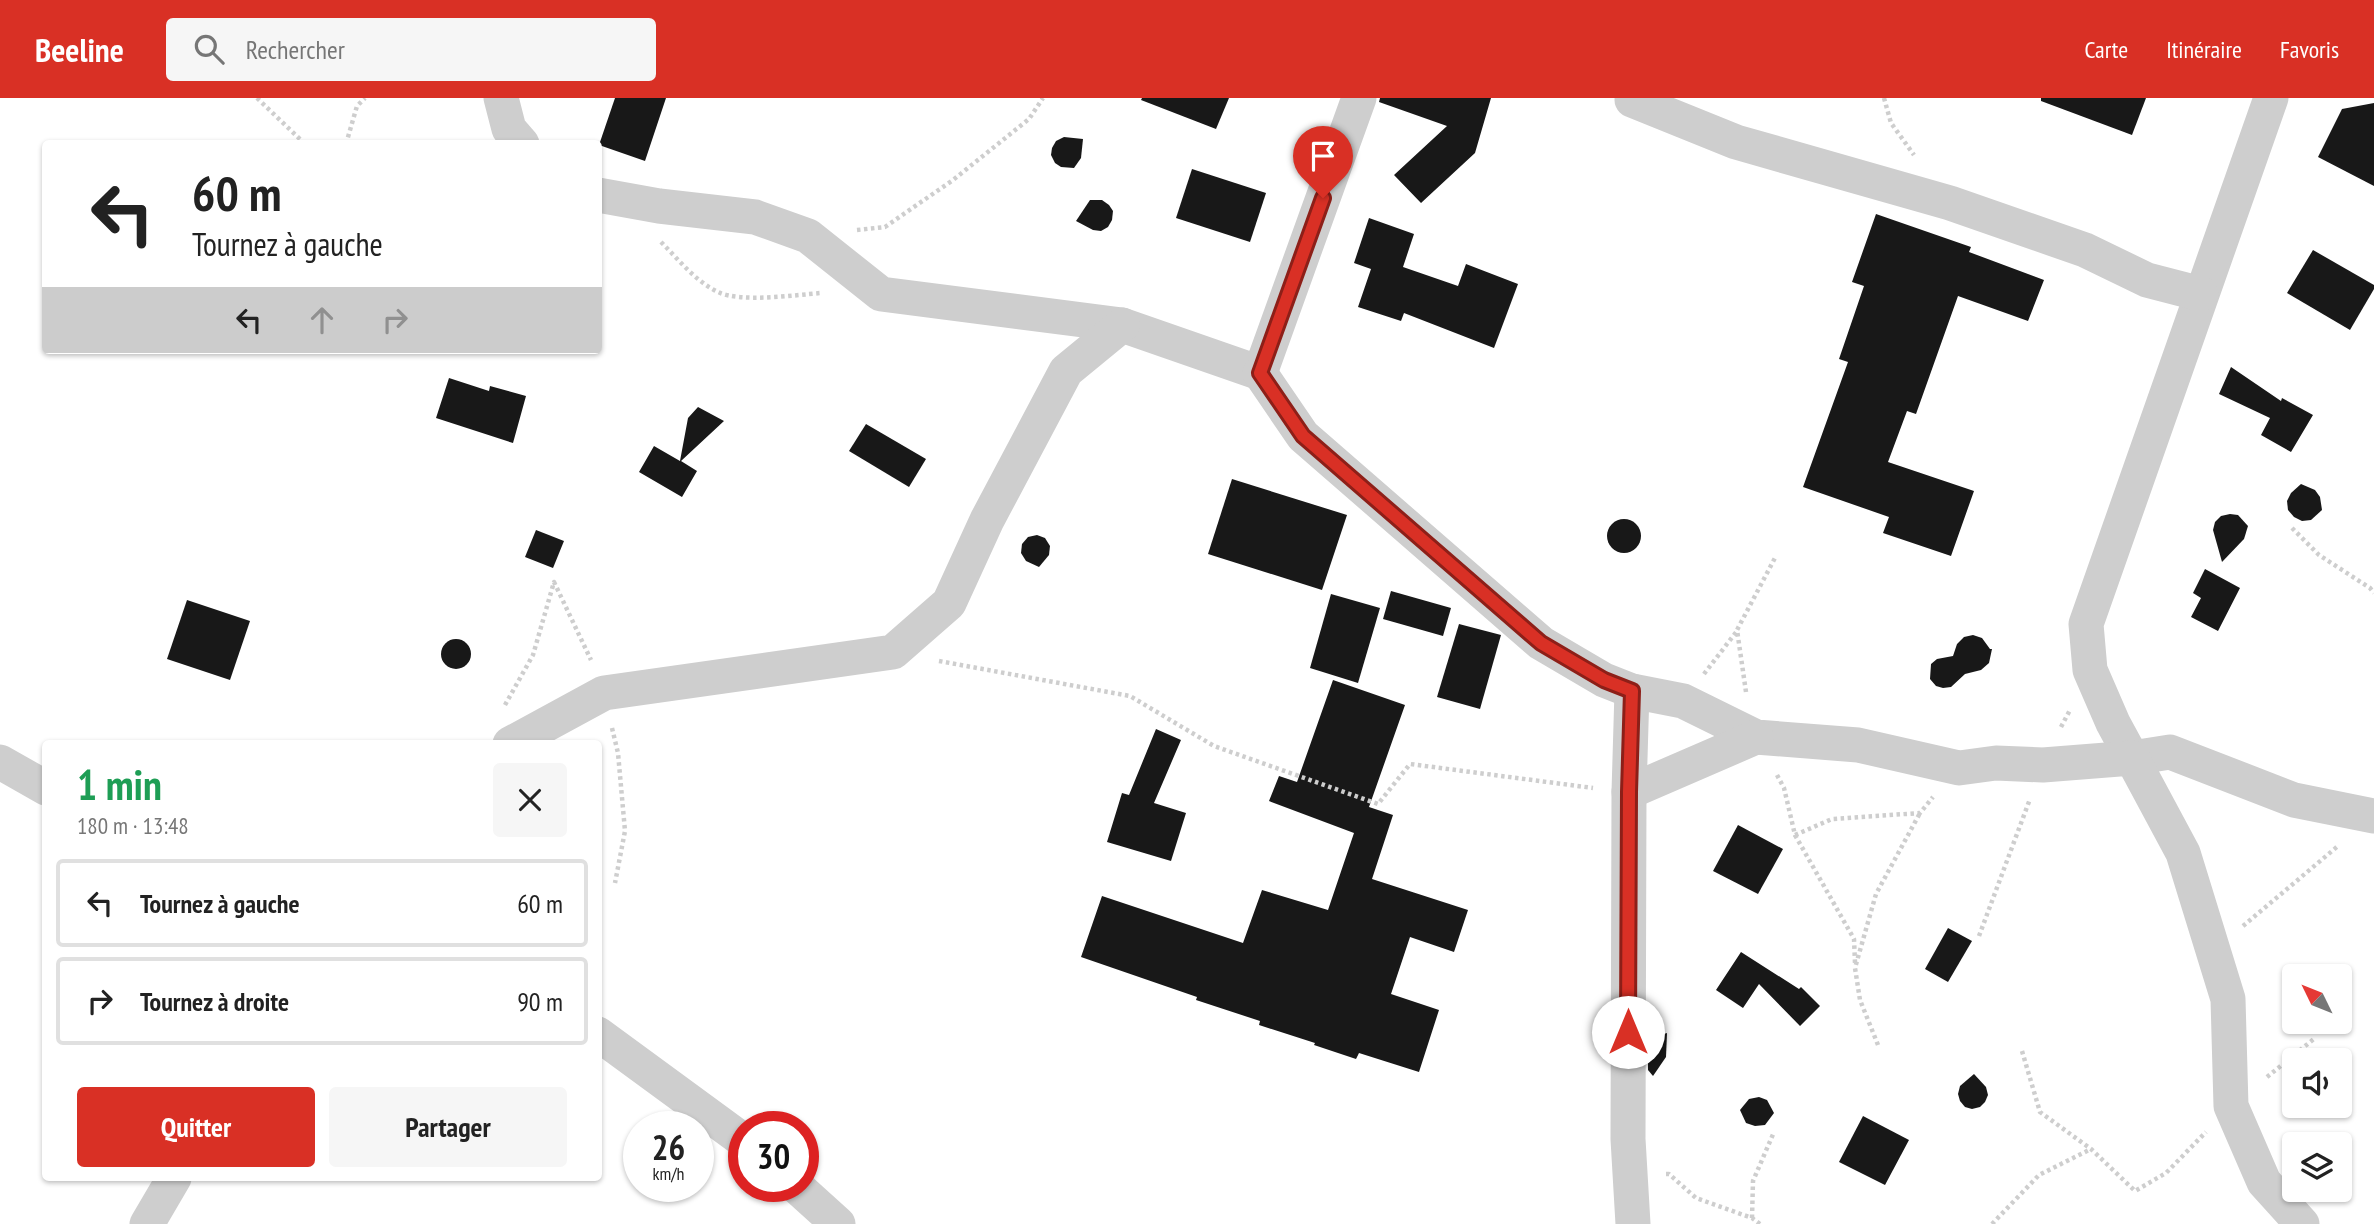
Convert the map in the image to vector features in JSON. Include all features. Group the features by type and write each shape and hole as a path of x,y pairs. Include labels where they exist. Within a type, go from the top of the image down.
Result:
{"street":[{"path":"501,98 509,129 519,140"},
{"path":"1260,373 1359,98"},
{"path":"2271,98 2086,624 2090,670 2113,723 2182,853 2228,999 2231,1106 2264,1182 2302,1224"},
{"path":"1628,99 1736,142 1950,203 2085,250 2147,280 2201,294"},
{"path":"602,195 659,206 755,217 808,236 881,294 1122,325 1260,373 1303,436 1541,643 1604,680 1632,691 1683,701 1756,737 1858,745 1959,768 1996,763 2043,765 2170,752 2294,800 2374,817"},
{"path":"517,740 604,693 893,652 949,603 987,520 1066,371 1122,325"},
{"path":"1632,691 1628,1139 1633,1224"},
{"path":"1629,792 1756,737"},
{"path":"0,762 42,786"},
{"path":"602,1037 728,1128"},
{"path":"147,1224 172,1181"},
{"path":"814,1202 838,1224"}],"path":[{"path":"257,98 301,140"},
{"path":"347,140 357,106 365,98"},
{"path":"808,236 885,227 953,180 1029,119 1043,98"},
{"path":"657,237 694,276 720,293 754,298 828,293"},
{"path":"2292,528 2319,555 2374,593"},
{"path":"1683,701 1737,630"},
{"path":"893,652 1130,695 1214,746 1378,804 1410,764 1554,785 1629,792"},
{"path":"1855,968 1876,894 1920,813"},
{"path":"2239,930 2374,817"},
{"path":"1795,835 1854,939 1860,1000 1878,1045"},
{"path":"2022,1051 2040,1112 2091,1149 2135,1191 2166,1173 2231,1106 2315,1038"},
{"path":"1752,1217 1753,1181 1774,1132"},
{"path":"1992,1224 2039,1175 2091,1149"},
{"path":"1630,1179 1669,1174 1696,1198 1752,1217 1760,1224"}],"building":[{"path":"615,98 666,98 645,161 602,146 601,140"},
{"path":"1229,98 1216,129 1141,100"},
{"path":"1380,98 1491,98 1475,153 1421,203 1394,175 1447,126 1379,102"},
{"path":"2041,98 2146,98 2132,135 2041,101"},
{"path":"2374,103 2374,186 2318,157 2342,109"},
{"path":"1064,137 1083,139 1081,158 1074,168 1061,167 1051,155 1056,141"},
{"path":"1192,169 1266,193 1250,242 1176,218"},
{"path":"1090,200 1102,200 1113,211 1108,227 1101,231 1076,221"},
{"path":"1876,214 1971,247 1969,252 2044,280 2028,321 1958,296 1916,414 1907,411 1888,462 1974,491 1951,556 1883,533 1889,517 1803,487 1848,362 1839,359 1864,286 1852,282"},
{"path":"1369,218 1414,234 1403,267 1458,286 1466,264 1518,284 1494,348 1404,313 1401,321 1358,307 1371,269 1354,263"},
{"path":"2313,250 2374,285 2350,330 2287,293"},
{"path":"2231,367 2281,401 2282,398 2313,415 2291,452 2261,435 2270,418 2219,394"},
{"path":"449,378 489,391 490,386 526,396 513,443 436,418"},
{"path":"698,407 724,421 681,461 697,471 682,497 639,472 654,446 680,461 688,418"},
{"path":"866,424 926,459 909,487 849,451"},
{"path":"1232,479 1347,515 1322,590 1208,554"},
{"path":"2301,484 2315,490 2320,497 2322,510 2311,520 2302,521 2288,510 2287,501 2291,493"},
{"path":"2238,515 2248,526 2244,539 2222,562 2213,530 2215,522 2221,516"},
{"path":"1624,519 1636,524 1641,536 1636,548 1624,553 1612,548 1607,536 1612,524"},
{"path":"536,530 564,541 553,568 525,557"},
{"path":"1037,535 1045,538 1050,546 1049,555 1039,567 1026,561 1021,553 1022,544 1028,537"},
{"path":"2205,569 2240,588 2218,631 2191,617 2201,598 2193,593"},
{"path":"1391,591 1451,608 1443,636 1383,619"},
{"path":"1331,594 1380,608 1358,683 1310,668"},
{"path":"187,600 250,621 230,680 167,659"},
{"path":"1459,624 1501,635 1480,709 1437,697"},
{"path":"1973,635 1982,638 1992,649 1989,663 1981,670 1965,674 1951,687 1936,686 1930,679 1931,664 1937,659 1953,656 1957,644 1964,637"},
{"path":"456,639 467,643 471,654 467,665 456,669 445,665 441,654 445,643"},
{"path":"1333,680 1405,705 1369,807 1393,815 1372,879 1468,910 1454,952 1410,937 1391,994 1439,1010 1419,1072 1359,1053 1356,1059 1314,1045 1315,1043 1259,1025 1260,1021 1196,1000 1197,997 1081,957 1102,896 1243,943 1262,890 1328,910 1354,833 1269,801 1279,776 1297,782"},
{"path":"1156,729 1181,740 1154,803 1186,813 1171,861 1107,842 1122,793 1129,795"},
{"path":"1738,825 1783,849 1758,894 1713,871"},
{"path":"1948,928 1972,941 1948,982 1925,969"},
{"path":"1741,952 1799,989 1801,987 1820,1006 1800,1026 1759,984 1743,1008 1716,990"},
{"path":"1667,1033 1666,1057 1653,1076 1648,1070 1648,1039"},
{"path":"1974,1074 1986,1087 1988,1095 1980,1107 1972,1109 1965,1107 1958,1094 1960,1086"},
{"path":"1759,1097 1767,1100 1774,1113 1765,1125 1755,1126 1746,1123 1740,1110 1749,1099"},
{"path":"1863,1116 1909,1140 1885,1185 1839,1162"}],"route":[{"path":"1323,198 1260,373 1303,436 1541,643 1604,680 1632,691 1628,1032"}]}
